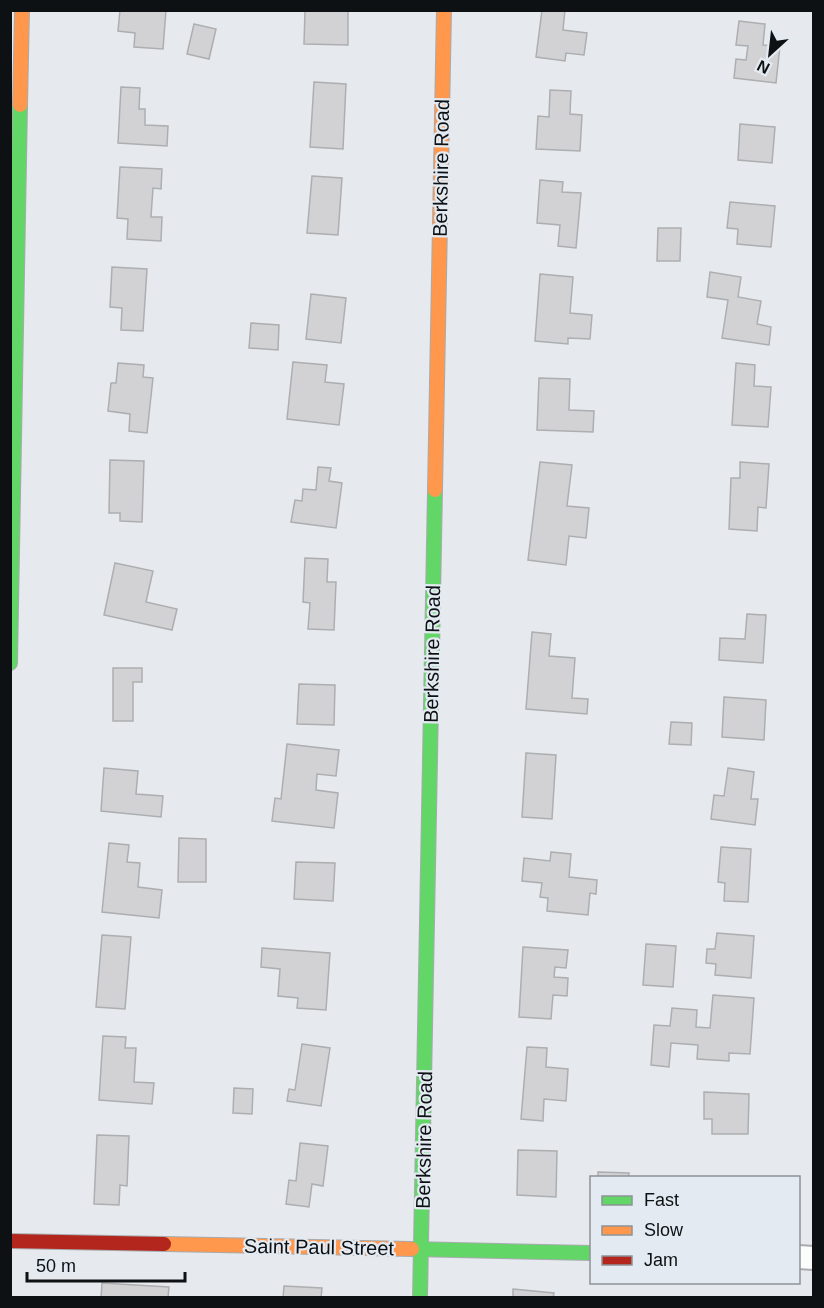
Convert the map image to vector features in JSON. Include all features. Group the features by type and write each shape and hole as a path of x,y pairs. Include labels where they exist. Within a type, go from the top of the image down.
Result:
{"street":[{"path":"10,663 22,10"},
{"name":"Berkshire Road","path":"420,1298 444,10"},
{"name":"Saint Paul Street","path":"10,1241 590,1253"}],"building":[{"path":"120,10 166,10 163,49 134,47 135,33 118,31"},
{"path":"305,10 348,10 348,45 304,44"},
{"path":"542,10 565,10 563,30 587,33 584,55 566,53 565,61 536,57"},
{"path":"739,21 765,24 763,45 780,46 776,83 734,78 736,59 746,60 748,46 736,45"},
{"path":"194,24 216,29 209,59 187,54"},
{"path":"314,82 346,84 343,149 310,147"},
{"path":"121,87 140,88 139,109 145,109 145,125 168,126 167,146 118,143"},
{"path":"550,90 571,91 570,114 582,115 580,151 536,149 538,116 549,117"},
{"path":"740,124 775,127 772,163 738,160"},
{"path":"120,167 162,169 161,189 153,188 151,217 162,217 161,241 127,239 128,219 117,218"},
{"path":"312,176 342,178 338,235 307,233"},
{"path":"540,180 563,182 562,192 581,193 576,248 558,246 560,225 537,223"},
{"path":"730,202 775,206 771,247 737,244 738,229 727,228"},
{"path":"658,228 681,228 680,261 657,261"},
{"path":"112,267 147,269 143,331 121,330 122,308 110,307"},
{"path":"710,272 741,277 738,297 761,301 757,324 771,327 769,345 722,338 728,300 707,297"},
{"path":"540,274 573,277 570,313 592,315 590,339 568,338 568,344 535,341"},
{"path":"311,294 346,298 341,343 306,339"},
{"path":"251,323 279,325 278,350 249,348"},
{"path":"293,362 327,365 325,382 344,384 339,425 287,419"},
{"path":"118,363 144,365 143,377 153,378 147,433 129,431 130,414 108,411 111,383 116,383"},
{"path":"736,363 755,365 754,386 771,387 768,427 732,425"},
{"path":"539,378 570,379 569,410 594,411 593,432 537,430"},
{"path":"110,460 144,461 142,522 120,521 120,513 109,513"},
{"path":"540,462 572,465 567,506 589,508 586,538 569,536 566,565 528,560"},
{"path":"740,462 769,464 766,508 758,507 757,531 729,529 731,478 740,478"},
{"path":"318,467 331,468 329,481 342,483 336,528 291,522 295,500 302,501 303,489 316,490"},
{"path":"305,558 328,559 327,582 336,582 334,630 308,629 310,603 303,602"},
{"path":"115,563 153,571 146,602 177,609 172,630 104,615"},
{"path":"747,614 766,615 763,663 719,660 720,638 745,639"},
{"path":"532,632 551,634 549,656 575,658 572,698 588,699 587,714 526,709"},
{"path":"113,668 142,668 142,682 133,682 133,721 113,721"},
{"path":"299,684 335,685 334,725 297,724"},
{"path":"724,697 766,700 764,740 722,737"},
{"path":"671,722 692,723 691,745 669,744"},
{"path":"287,744 339,750 336,776 317,774 316,790 338,793 334,828 272,821 275,798 281,799"},
{"path":"526,753 556,755 552,819 522,817"},
{"path":"104,768 138,771 136,794 163,796 161,817 101,811"},
{"path":"728,768 754,772 751,799 758,799 755,825 711,819 714,795 724,796"},
{"path":"179,838 206,839 206,882 178,882"},
{"path":"109,843 129,845 127,862 140,863 138,887 162,890 159,918 102,912"},
{"path":"721,847 751,849 748,902 724,901 725,883 718,882"},
{"path":"551,852 571,854 569,877 597,880 596,894 590,893 588,915 547,911 548,898 540,897 542,883 522,881 524,858 550,861"},
{"path":"296,862 335,863 333,901 294,899"},
{"path":"717,933 754,936 751,978 715,975 716,964 706,963 707,949 715,949"},
{"path":"102,935 131,937 125,1009 96,1007"},
{"path":"646,944 676,946 673,987 643,985"},
{"path":"523,947 568,950 566,968 555,967 554,977 568,978 567,996 553,995 551,1019 519,1017"},
{"path":"262,948 330,953 326,1010 297,1008 298,998 278,996 280,969 261,967"},
{"path":"713,995 754,998 750,1054 729,1053 729,1061 697,1059 698,1045 671,1043 669,1067 651,1065 654,1025 670,1026 672,1008 697,1010 696,1027 710,1028"},
{"path":"103,1036 126,1037 125,1048 136,1048 134,1082 154,1083 152,1104 99,1100"},
{"path":"302,1044 330,1048 321,1106 287,1101 289,1089 295,1090"},
{"path":"527,1047 547,1048 546,1067 568,1069 566,1101 544,1099 543,1121 521,1119"},
{"path":"234,1088 253,1089 252,1114 233,1113"},
{"path":"704,1092 749,1094 748,1134 712,1134 712,1119 704,1119"},
{"path":"97,1135 129,1136 127,1186 120,1185 119,1205 94,1204"},
{"path":"300,1143 328,1146 323,1186 312,1184 309,1207 286,1204 289,1180 296,1181"},
{"path":"518,1150 557,1151 556,1197 517,1195"},
{"path":"598,1172 629,1173 628,1176 598,1176"},
{"path":"102,1283 169,1287 168,1298 101,1298"},
{"path":"284,1286 322,1288 321,1298 283,1298"},
{"path":"513,1289 554,1293 553,1298 513,1298"}],"traffic: fast":[{"path":"10,663 20,105"},
{"path":"420,1298 435,490"},
{"path":"412,1249 590,1253"}],"traffic: slow":[{"path":"20,105 22,10"},
{"path":"435,490 444,10"},
{"path":"164,1244 412,1249"}],"traffic: jam":[{"path":"10,1241 164,1244"}]}
